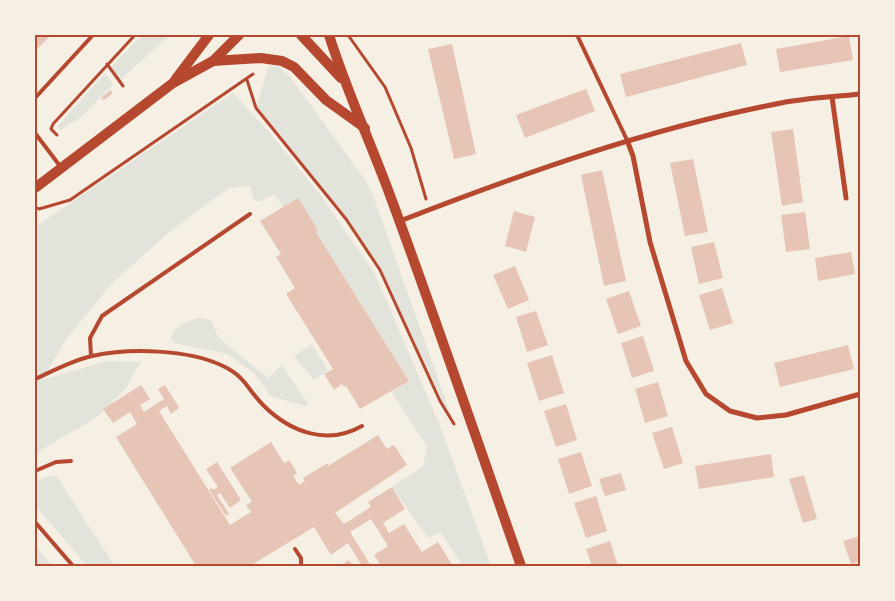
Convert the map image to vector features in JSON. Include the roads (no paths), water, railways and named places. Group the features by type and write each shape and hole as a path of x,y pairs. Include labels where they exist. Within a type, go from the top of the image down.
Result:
{"main road":[{"path":"173,83 209,35"},
{"path":"35,188 173,83 212,61 239,35"},
{"path":"301,35 343,80"},
{"path":"328,35 343,80 366,129 400,221 521,566"},
{"path":"212,61 262,58 282,61 294,67 326,100 366,129"}],"street":[{"path":"400,221 429,209 627,140 782,102 860,94"},
{"path":"832,97 846,198"},
{"path":"627,140 633,156 650,242 686,362 706,394 730,411 757,418 786,415 860,394"}],"lane":[{"path":"35,98 93,35"},
{"path":"577,35 627,140"},
{"path":"35,132 62,168"},
{"path":"91,356 90,338 102,316 250,214"},
{"path":"35,379 91,356 158,351 194,357 222,365 242,377 262,404 299,432 336,437 362,426"},
{"path":"35,471 56,462 71,460"},
{"path":"35,522 72,566"},
{"path":"295,549 301,558 301,566"}]}
